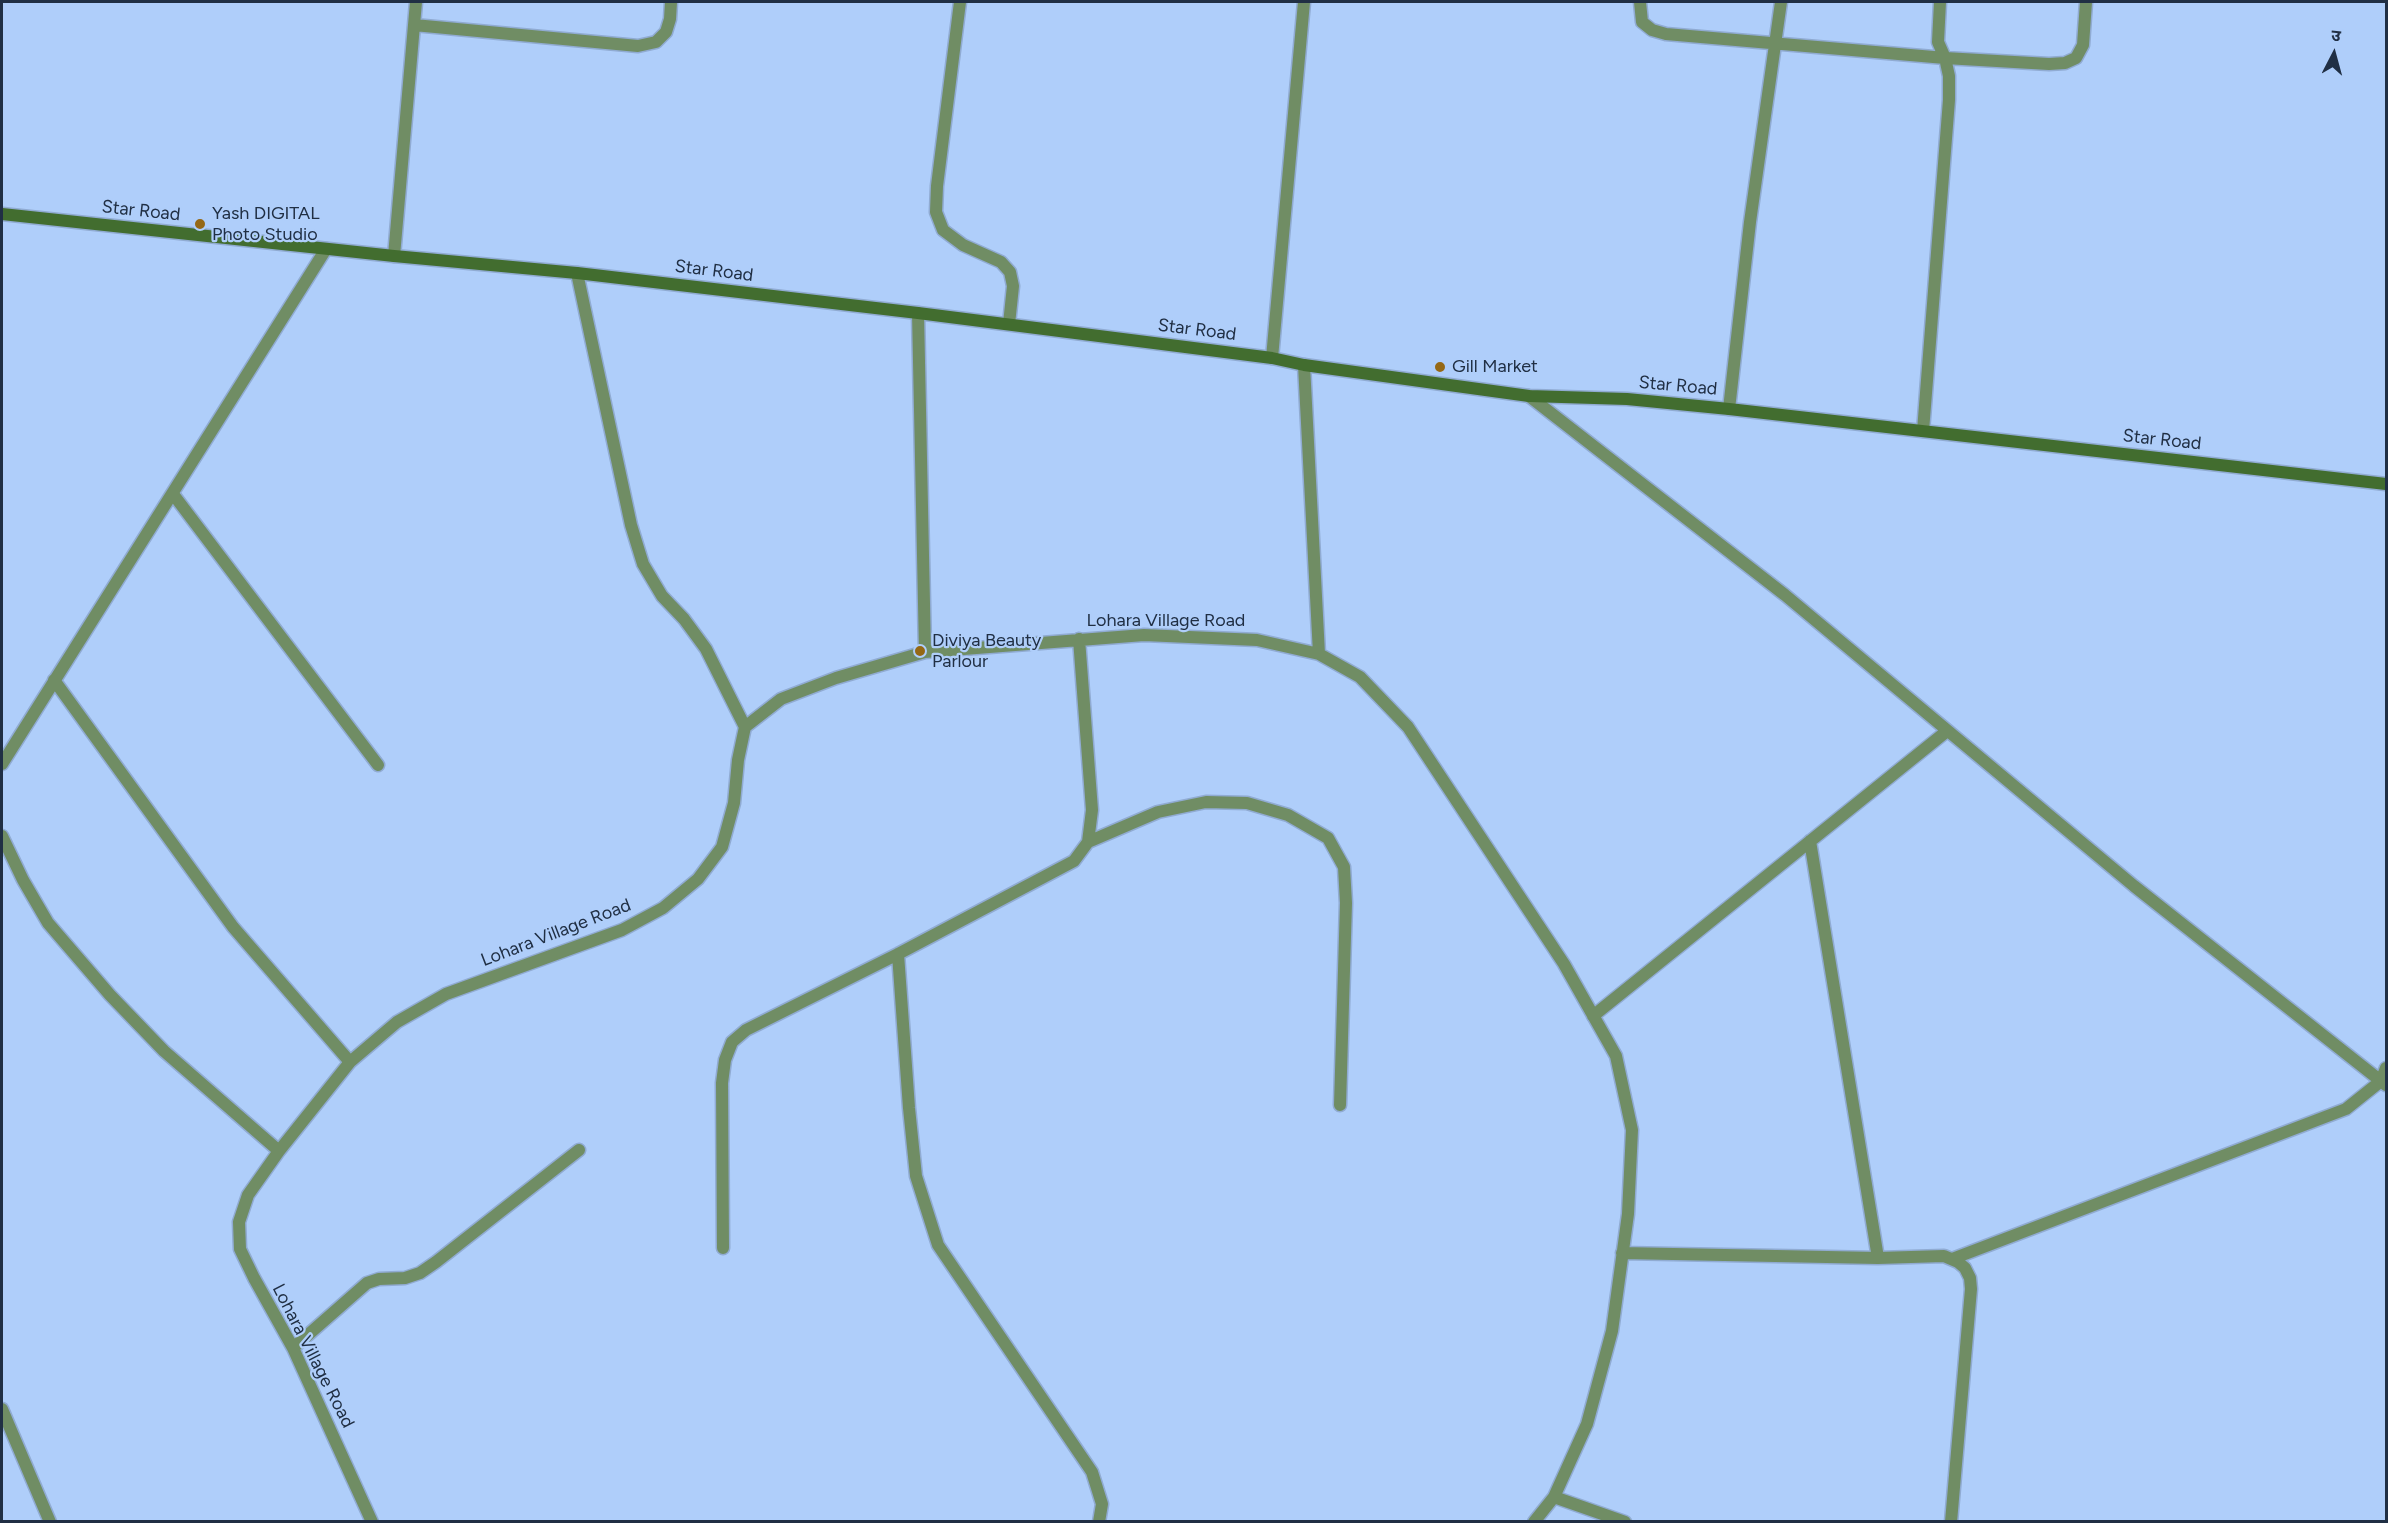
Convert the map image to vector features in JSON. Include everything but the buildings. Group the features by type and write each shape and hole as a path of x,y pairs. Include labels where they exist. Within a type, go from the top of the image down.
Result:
{"street":[{"path":"394,256 417,2"},
{"path":"414,25 638,46 656,42 666,32 672,2"},
{"path":"960,2 937,186 936,212 943,230 963,245 1001,262 1010,272 1013,286 1009,324"},
{"path":"1272,358 1304,2"},
{"path":"1640,2 1642,22 1652,30 1666,34 1945,58 2065,63 2076,58 2083,45 2086,2"},
{"path":"1729,409 1750,222 1781,2"},
{"path":"1923,431 1949,100 1949,76 1938,42 1940,2"},
{"name":"Star Road","path":"2,214 577,273 918,313 1272,358 1304,365 1529,396 1627,399 1729,409 2386,484"},
{"path":"2,764 326,249"},
{"path":"577,273 631,525 643,564 662,596 684,619 706,649 745,727"},
{"path":"918,313 925,652"},
{"path":"1304,365 1319,654"},
{"path":"1529,396 1785,595 2134,886 2384,1083"},
{"path":"173,494 378,765"},
{"name":"Lohara Village Road","path":"372,1521 293,1348 240,1249 239,1222 248,1195 279,1151 350,1062 397,1022 446,994 622,930 663,908 698,879 723,847 734,803 738,760 745,727 781,699 836,678 925,652 1144,635 1257,640 1319,654 1360,677 1408,727 1564,964 1616,1056 1632,1130 1628,1214 1612,1331 1587,1424 1554,1497 1534,1521"},
{"path":"723,1248 722,1083 724,1060 732,1042 746,1030 898,954 1074,861 1088,842 1092,810 1079,639"},
{"path":"54,680 233,927 350,1062"},
{"path":"1593,1016 1947,731"},
{"path":"1088,842 1158,812 1206,802 1248,803 1288,815 1328,838 1344,867 1346,903 1340,1105"},
{"path":"2,836 48,923 110,995 164,1050 279,1151"},
{"path":"1810,841 1878,1258"},
{"path":"898,954 916,1176 938,1245 1092,1472 1101,1504 1099,1521"},
{"path":"1952,1259 2346,1109 2384,1083 2386,1068"},
{"path":"293,1348 367,1283 379,1279 405,1278 420,1273 579,1150"},
{"path":"1622,1253 1878,1258 1944,1256 1965,1268 1970,1278 1971,1289 1951,1521"},
{"path":"2,1409 50,1521"},
{"path":"1554,1497 1625,1521"}],"place":[{"name":"Yash DIGITAL Photo Studio","path":"200,224"},
{"name":"Gill Market","path":"1440,367"},
{"name":"Diviya Beauty Parlour","path":"920,651"}]}
